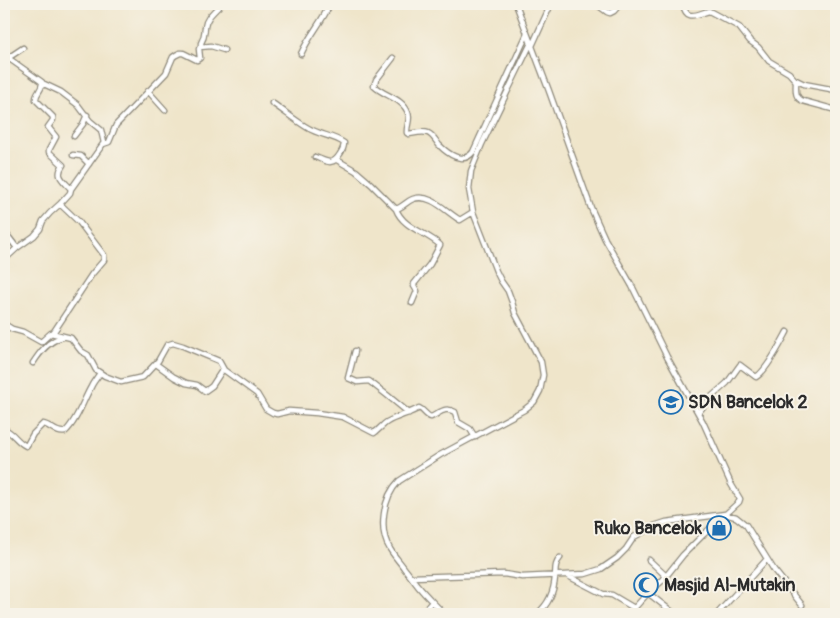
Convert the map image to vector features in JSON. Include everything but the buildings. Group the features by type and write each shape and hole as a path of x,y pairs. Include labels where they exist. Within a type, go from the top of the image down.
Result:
{"street":[{"path":"4,260 34,236 40,229 42,221 70,193 104,143 108,142 116,125 166,73 173,57 183,52 199,60 200,43 205,35 209,16 221,4"},
{"path":"301,54 330,4"},
{"path":"516,4 591,208 605,239 632,286 667,357 698,413 731,484 740,499 687,551 629,614"},
{"path":"393,58 376,80 374,86 395,98 408,112 407,133 428,133 440,146 451,154 456,157 466,158 472,152 530,40 551,4"},
{"path":"596,4 610,13 620,4"},
{"path":"683,4 686,13 689,15 694,16 709,11 739,27 769,61 789,73 795,79 804,84 836,90"},
{"path":"444,614 432,603 390,550 385,534 384,520 389,494 399,481 473,435 532,405 540,391 543,375 541,362 515,313 508,291 498,278 472,212 469,189 474,163 530,40"},
{"path":"201,46 211,46 224,50"},
{"path":"23,48 6,56 42,83 71,99 87,115 90,121 101,130 104,143"},
{"path":"795,79 796,93 800,100 836,110"},
{"path":"42,83 42,87 36,95 36,100 53,116 53,120 48,127 56,137 49,152 63,165 60,174 71,189"},
{"path":"148,90 165,110"},
{"path":"272,103 308,128 344,142 345,146 337,160 330,162 316,156"},
{"path":"74,136 87,115"},
{"path":"73,155 80,156 89,164"},
{"path":"337,160 356,171 371,184 396,209 404,222 440,245 430,264 414,284 417,291 412,303"},
{"path":"396,209 413,199 423,198 436,202 462,220 472,212"},
{"path":"54,333 104,257 80,222 60,204"},
{"path":"4,232 17,248"},
{"path":"4,324 12,329 24,332 41,342 49,334 54,333 66,336 81,351 89,355 95,369 121,382 142,377 156,364 165,347 173,343 219,361 223,369 256,394 266,408 276,414 289,411 343,417 374,434 385,423 412,413 416,409 420,408 432,417 441,411 452,410 455,412 460,424 468,427 473,435"},
{"path":"698,413 740,365 758,377 765,369 787,332"},
{"path":"33,363 49,343 59,337 66,336"},
{"path":"355,351 348,378 357,382 369,382 409,413"},
{"path":"156,364 174,377 186,383 197,385 205,391 212,386 223,369"},
{"path":"4,429 26,446 33,434 43,424 60,432 65,432 81,409 90,388 100,373"},
{"path":"567,576 585,574 601,569 617,558 634,537 654,526 666,522 725,514 736,517 746,525 774,570 802,604"},
{"path":"537,614 548,601 554,584 556,564 560,558"},
{"path":"717,614 767,559"},
{"path":"649,560 666,576"},
{"path":"412,577 504,574 522,577 555,571 604,594 612,595 634,608"},
{"path":"648,593 675,614"},
{"path":"420,614 432,603"}],"place":[{"name":"SDN Bancelok 2","path":"671,402"},
{"name":"Ruko Bancelok","path":"719,528"},
{"name":"Masjid Al-Mutakin","path":"646,585"}]}
